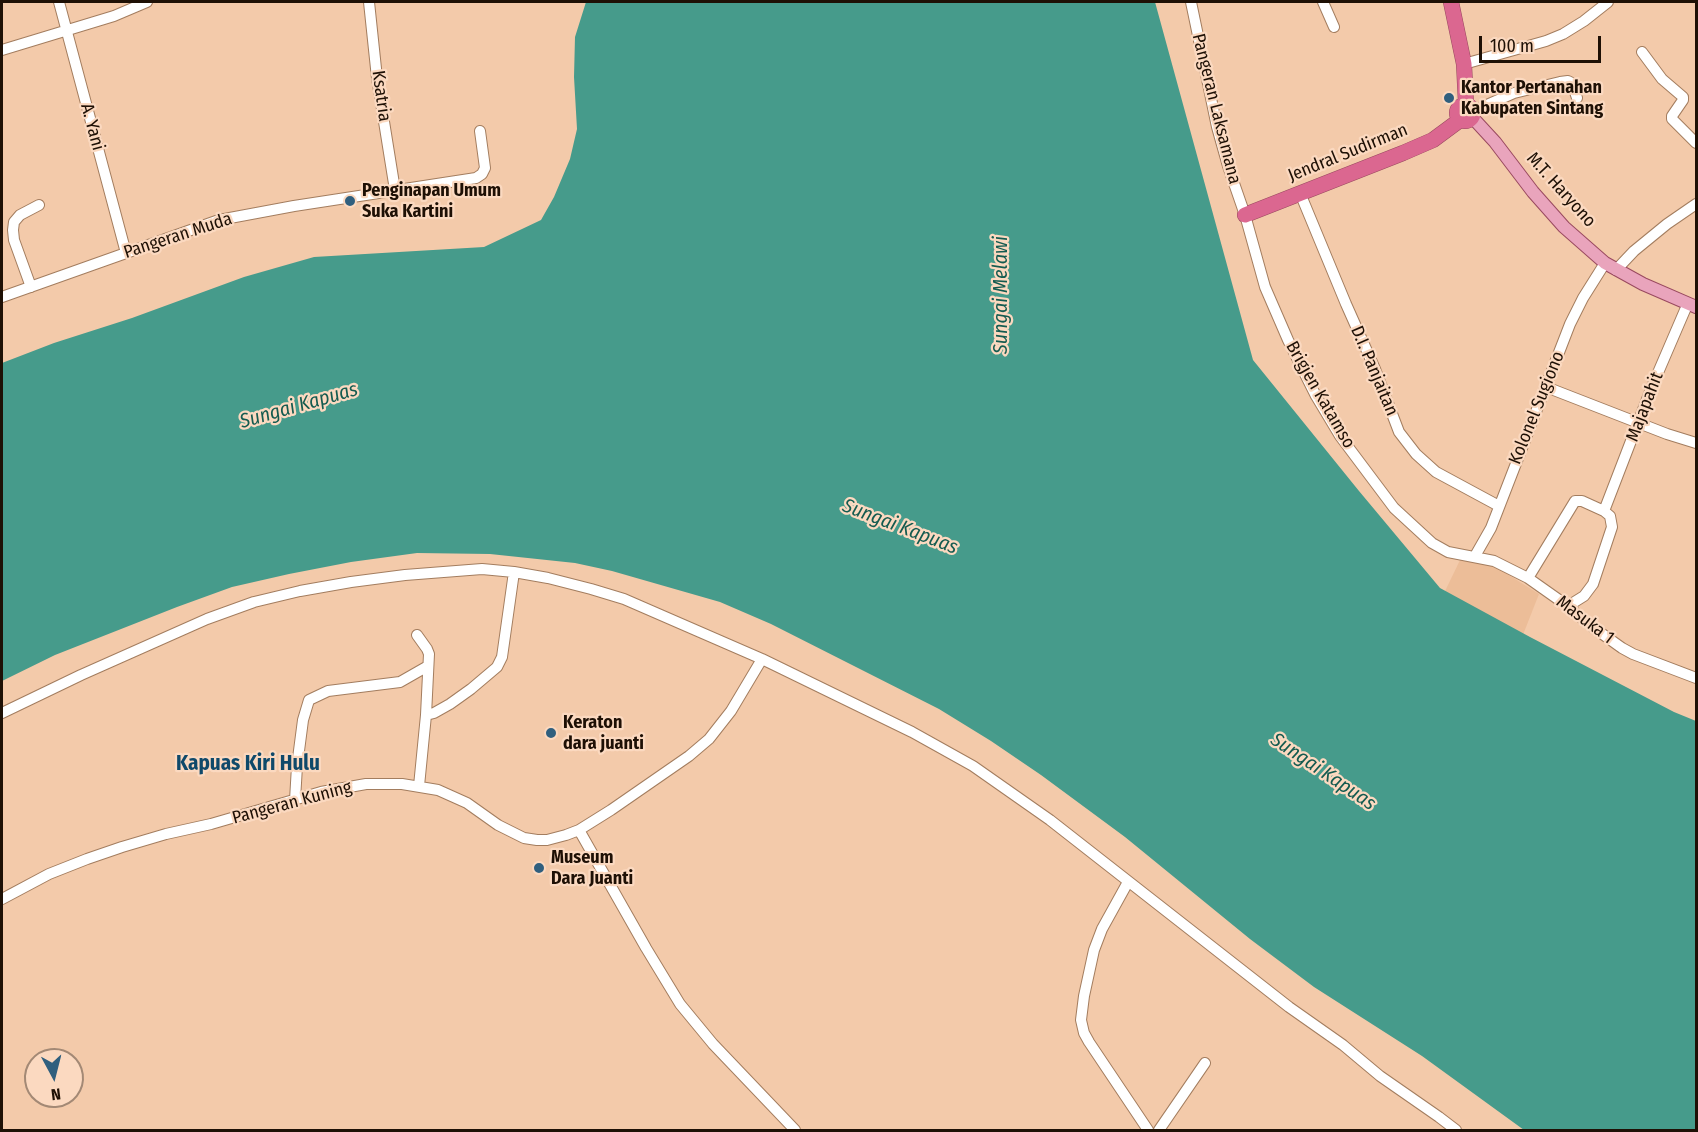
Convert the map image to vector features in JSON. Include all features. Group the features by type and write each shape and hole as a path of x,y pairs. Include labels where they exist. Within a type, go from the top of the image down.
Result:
{"highway":[{"path":"1451,2 1464,64 1468,113"},
{"name":"Jendral Sudirman","path":"1245,215 1433,140 1468,113"}],"main road":[{"name":"M.T. Haryono","path":"1468,113 1495,142 1533,192 1564,227 1611,267 1692,305"}],"street":[{"name":"A. Yani","path":"59,2 126,253"},
{"path":"2,50 67,32 147,2"},
{"name":"Ksatria","path":"369,2 377,78 395,190"},
{"name":"Pangeran Laksamana","path":"1191,2 1217,127 1245,215"},
{"path":"1323,2 1334,27"},
{"path":"1464,64 1555,38 1572,30 1608,2"},
{"path":"1642,52 1662,79 1683,97 1672,119 1696,142"},
{"path":"1468,113 1514,93 1560,81 1572,83 1577,98"},
{"name":"Pangeran Muda","path":"2,297 219,220 395,190 468,181 482,174 485,168 480,130"},
{"name":"D.I. Panjaitan","path":"1300,193 1375,369 1399,432 1416,454 1436,472 1499,506"},
{"name":"Kolonel Sugiono","path":"1475,556 1491,528 1570,324 1583,298 1611,267 1696,204"},
{"path":"31,287 14,240 14,222 20,215 39,205"},
{"name":"Brigjen Katamso","path":"1245,215 1265,287 1301,367 1340,435 1394,508 1432,543 1448,552 1475,556"},
{"name":"Majapahit","path":"1604,511 1639,423 1692,305"},
{"path":"1546,387 1696,443"},
{"path":"1528,578 1575,501 1582,501 1604,511 1610,516 1612,527 1593,584 1572,609"},
{"name":"Masuka 1","path":"1475,556 1494,561 1528,578 1622,648 1696,678"},
{"path":"2,712 207,619 254,602 300,591 405,575 482,569 514,572 572,584 624,599 762,659 950,752 1035,808 1289,1007 1344,1045 1380,1077 1456,1131"},
{"path":"426,715 450,705 482,681 501,662 514,572"},
{"path":"417,635 427,649 428,666 419,786"},
{"name":"Pangeran Kuning","path":"2,898 49,874 96,856 166,834 211,824 340,788 366,784 386,783 438,790 467,803 498,825 524,838 547,840 558,837 579,830 678,764 709,739 731,711 762,659"},
{"path":"295,800 303,720 309,700 328,691 400,682 428,666"},
{"path":"579,830 680,1004 713,1044 795,1131"},
{"path":"1128,882 1102,929 1094,950 1081,1020 1089,1042 1148,1131"},
{"path":"1159,1131 1205,1064"}],"shaded area":[{"path":"1461,558 1496,567 1539,594 1506,678 1421,641"}],"water":[{"path":"586,2 1155,2 1253,360 1440,588 1674,712 1696,721 1696,1130 1524,1130 1422,1056 1314,987 1250,939 1125,837 1041,775 939,709 771,624 720,602 612,571 575,563 490,554 417,553 351,562 232,587 55,655 2,681 2,363 244,277 314,257 484,247 541,220 554,197 570,159 577,129 574,77 575,37"}],"place":[{"name":"Kantor Pertanahan Kabupaten Sintang","path":"1449,98"},
{"name":"Penginapan Umum Suka Kartini","path":"350,201"},
{"name":"Keraton dara juanti","path":"551,733"},
{"name":"Museum Dara Juanti","path":"539,868"}],"district":[{"name":"Kapuas Kiri Hulu","path":"248,764"}],"water label":[{"name":"Sungai Melawi","path":"1001,295"},
{"name":"Sungai Kapuas","path":"299,406"},
{"name":"Sungai Kapuas","path":"900,527"},
{"name":"Sungai Kapuas","path":"1323,772"}]}
